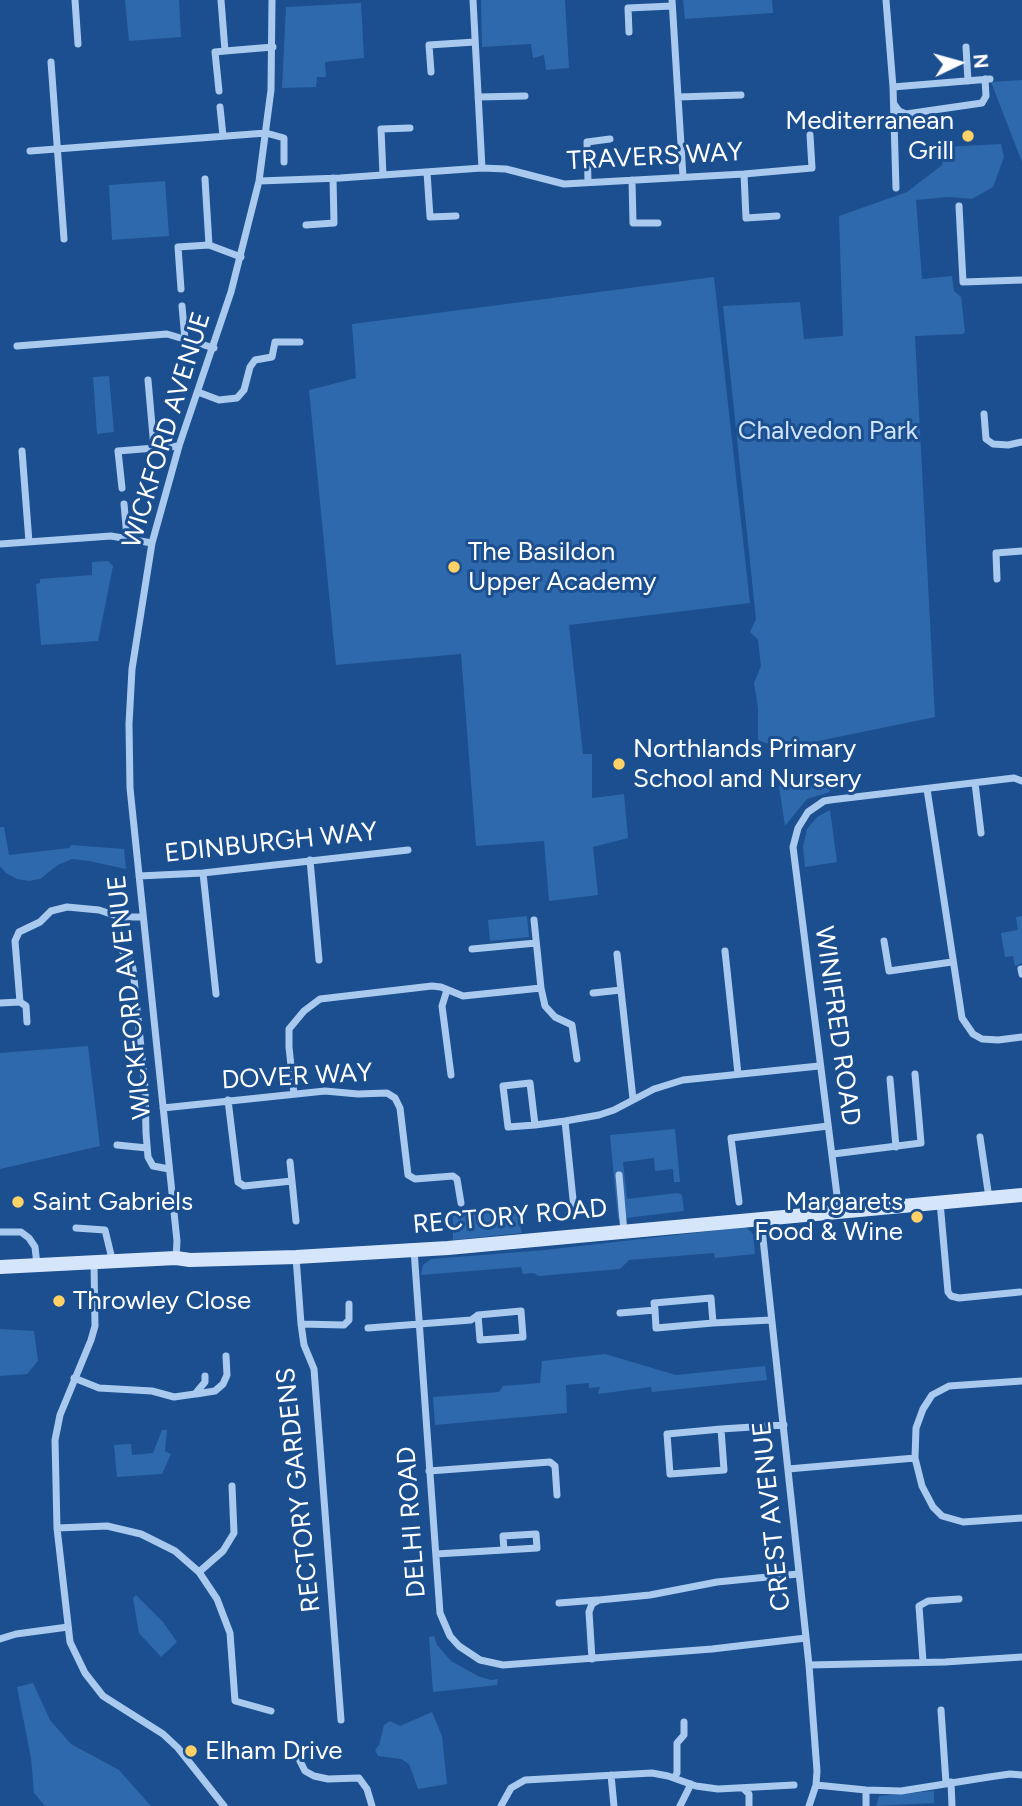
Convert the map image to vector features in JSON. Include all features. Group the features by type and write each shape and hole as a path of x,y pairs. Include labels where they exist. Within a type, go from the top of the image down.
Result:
{"street":[{"path":"75,0 78,44"},
{"path":"221,0 225,51"},
{"name":"WICKFORD AVENUE","path":"176,1258 177,1241 130,788 132,669 152,543 179,446 214,348 241,257 259,181 273,47 272,0"},
{"path":"473,0 482,168"},
{"path":"886,0 894,103 896,188"},
{"path":"629,32 628,8 672,3 682,177"},
{"path":"431,72 429,45 475,42"},
{"path":"219,90 215,52 273,47"},
{"path":"966,47 968,81"},
{"path":"51,62 64,239"},
{"path":"893,87 988,79 986,96 982,103 906,114 899,111 894,103"},
{"path":"678,97 741,95"},
{"path":"478,97 525,96"},
{"path":"220,107 223,136"},
{"path":"383,175 381,129 410,128"},
{"path":"30,151 266,133 284,138 284,162"},
{"name":"TRAVERS WAY","path":"259,181 482,168 506,169 564,184 744,174 812,168 810,135"},
{"path":"588,182 587,142 610,139"},
{"path":"427,172 430,217 456,216"},
{"path":"744,174 746,218 777,216"},
{"path":"306,225 334,223 333,178"},
{"path":"205,179 209,245"},
{"path":"632,180 633,223 658,223"},
{"path":"959,206 963,282 1022,280"},
{"path":"181,289 178,247 209,245 241,257"},
{"path":"182,306 185,340"},
{"path":"17,346 167,334 214,348"},
{"path":"198,392 219,400 237,398 244,390 250,367 255,360 272,357 275,342 300,342"},
{"path":"148,380 154,448"},
{"path":"984,414 986,439 993,444 1022,442"},
{"path":"122,488 118,451 179,446"},
{"path":"22,451 29,542"},
{"path":"124,504 127,537"},
{"path":"4,544 111,536 152,543"},
{"path":"997,579 996,553 1022,551"},
{"path":"1022,781 1013,778 927,789 962,1018 973,1034 982,1039 1022,1037"},
{"path":"975,783 981,833"},
{"name":"WINIFRED ROAD","path":"839,1211 793,847 801,821 808,812 824,802 927,789"},
{"name":"EDINBURGH WAY","path":"139,876 203,873 408,850"},
{"path":"310,860 319,960"},
{"path":"203,873 216,994"},
{"path":"20,1002 15,941 17,933 40,922 51,911 67,906 99,910 120,917 143,917"},
{"path":"534,920 545,1006 549,1013 572,1025 577,1059"},
{"path":"884,941 889,971 952,962"},
{"path":"472,949 536,943"},
{"name":"WICKFORD AVENUE","path":"121,949 133,969 146,1096 147,1148 153,1166 169,1169"},
{"path":"725,951 738,1074"},
{"path":"617,954 633,1099"},
{"path":"294,1094 289,1029 317,1000 327,996 432,986 463,996 541,988"},
{"path":"447,990 443,1006 451,1075"},
{"path":"593,993 621,990"},
{"path":"0,1003 20,1002 26,1006 27,1022"},
{"path":"535,1125 530,1083 503,1086 508,1127 535,1125 565,1121 606,1113 676,1082 819,1066"},
{"path":"833,1154 921,1143 915,1074"},
{"path":"890,1079 896,1147"},
{"name":"DOVER WAY","path":"163,1108 324,1091 358,1094 380,1092 391,1095 400,1108 408,1175 415,1179 453,1176 457,1179 461,1203"},
{"path":"228,1100 236,1177 240,1185 292,1181"},
{"path":"565,1121 574,1209"},
{"path":"739,1202 731,1138 828,1126"},
{"path":"980,1137 989,1198"},
{"path":"117,1145 147,1148"},
{"path":"290,1162 296,1221"},
{"path":"620,1175 624,1232"},
{"name":"RECTORY ROAD","path":"0,1267 176,1258 296,1257 414,1250 1022,1195"},
{"path":"940,1202 948,1292 951,1296 959,1298 1020,1292"},
{"name":"CREST AVENUE","path":"761,1220 809,1665 816,1785 810,1806"},
{"path":"76,1228 105,1230 113,1262"},
{"path":"0,1232 22,1232 29,1238 35,1247 37,1265"},
{"name":"DELHI ROAD","path":"414,1250 440,1613 450,1636 469,1655 503,1665 712,1649 806,1638"},
{"name":"RECTORY GARDENS","path":"296,1257 300,1324 304,1345 314,1369 341,1720"},
{"path":"94,1263 95,1326 60,1415 55,1440 57,1528 68,1627 76,1657 94,1687 103,1696 171,1741 224,1806"},
{"path":"713,1323 711,1298 654,1303 656,1328 771,1320"},
{"path":"300,1324 344,1325 349,1320 349,1304"},
{"path":"620,1313 654,1310"},
{"path":"368,1328 471,1320 478,1315 521,1311 523,1337 480,1340 478,1315"},
{"path":"74,1378 99,1388 152,1391 174,1397 195,1394 215,1391 223,1384 227,1375 226,1356"},
{"path":"195,1394 205,1382 205,1376"},
{"path":"1022,1381 949,1386 932,1395 916,1428 915,1458 926,1494 942,1516 963,1522 1022,1518"},
{"path":"721,1429 724,1470 670,1474 667,1434 721,1429 783,1425"},
{"path":"788,1469 915,1458"},
{"path":"429,1471 550,1462 555,1466 557,1495"},
{"path":"199,1572 223,1551 234,1533 232,1486"},
{"path":"57,1528 107,1526 141,1534 175,1551 199,1572 217,1600 230,1633 235,1701 271,1711"},
{"path":"436,1554 504,1550 537,1548 536,1534 503,1536 504,1550"},
{"path":"559,1603 650,1595 717,1583 798,1574"},
{"path":"923,1661 919,1606 928,1601 959,1599"},
{"path":"592,1659 589,1612 592,1604 598,1600"},
{"path":"0,1639 16,1634 68,1627"},
{"path":"809,1665 1022,1657"},
{"path":"941,1710 952,1806"},
{"path":"674,1778 677,1773 677,1743 684,1735 684,1721"},
{"path":"300,1761 305,1771 314,1776 328,1779 359,1778 367,1789 372,1806"},
{"path":"502,1806 511,1788 525,1780 652,1773 718,1789 794,1785"},
{"path":"816,1785 901,1791 1022,1773"},
{"path":"611,1774 614,1806"},
{"path":"681,1806 691,1784"},
{"path":"742,1788 749,1794 749,1806"},
{"path":"866,1790 866,1806"}],"green space":[{"path":"125,0 179,0 181,37 129,41"},
{"path":"481,0 565,0 569,68 546,70 544,55 533,58 531,44 482,47"},
{"path":"683,0 772,0 773,13 685,19"},
{"path":"361,3 364,58 325,62 326,77 317,77 316,87 282,88 286,7"},
{"path":"1022,80 1022,162 991,82"},
{"name":"Chalvedon Park","path":"1001,144 1004,157 993,187 972,199 949,197 916,200 922,279 952,276 954,291 961,297 965,332 915,336 935,717 770,751 769,744 758,740 758,708 754,683 761,666 758,640 750,632 756,619 723,306 800,302 804,339 843,336 839,216 907,192 942,165 944,147"},
{"path":"165,181 169,236 112,240 109,185"},
{"name":"The Basildon Upper Academy","path":"714,277 750,603 569,625 583,754 592,754 592,798 624,794 628,838 593,847 598,895 549,901 544,841 476,846 461,654 336,665 309,390 356,378 352,324"},
{"path":"109,376 114,432 97,434 93,377"},
{"path":"108,561 113,566 98,641 41,645 36,584 40,583 40,579 92,575 92,562"},
{"path":"828,780 830,792 807,799 785,826 779,786"},
{"path":"830,810 837,862 805,867 803,847 807,829 817,817"},
{"path":"0,827 4,827 9,855 69,848 71,845 124,849 126,869 72,859 58,865 40,879 17,879 0,866"},
{"path":"527,916 529,937 490,941 488,920"},
{"path":"1022,916 1022,963 1015,966 1013,956 1005,957 1001,933 1018,930 1016,917"},
{"path":"88,1046 100,1146 0,1169 0,1053"},
{"path":"675,1129 680,1182 674,1182 673,1169 655,1171 654,1158 623,1162 627,1199 677,1193 682,1195 684,1211 618,1219 610,1135"},
{"path":"516,1209 522,1233 453,1240 453,1215"},
{"path":"746,1227 753,1234 755,1254 715,1258 714,1253 629,1260 620,1269 539,1276 533,1273 523,1274 521,1267 421,1275 423,1265 431,1259 545,1250"},
{"path":"0,1329 34,1331 38,1361 27,1374 0,1376"},
{"path":"605,1354 676,1375 765,1366 767,1380 652,1392 651,1387 598,1394 600,1387 589,1388 589,1383 566,1385 567,1413 435,1425 433,1397 499,1392 503,1386 540,1383 542,1361"},
{"path":"162,1430 167,1430 165,1451 171,1454 162,1474 117,1477 114,1445 131,1444 132,1455 153,1453"},
{"path":"136,1595 163,1622 177,1642 161,1657 139,1633 133,1598"},
{"path":"434,1636 437,1645 451,1661 478,1676 498,1679 497,1685 433,1692 429,1637"},
{"path":"33,1683 50,1720 71,1744 119,1770 151,1806 45,1806 34,1793 31,1758 17,1687"},
{"path":"432,1712 442,1736 447,1784 418,1789 409,1764 401,1759 378,1756 375,1750 384,1725 390,1721 400,1726"},
{"path":"934,1791 934,1803 876,1806 879,1796"}],"place":[{"name":"Mediterranean Grill","path":"968,136"},
{"name":"The Basildon Upper Academy","path":"454,567"},
{"name":"Northlands Primary School and Nursery","path":"619,764"},
{"name":"Saint Gabriels","path":"18,1202"},
{"name":"Margarets Food & Wine","path":"917,1217"},
{"name":"Throwley Close","path":"59,1301"},
{"name":"Elham Drive","path":"191,1751"}]}
